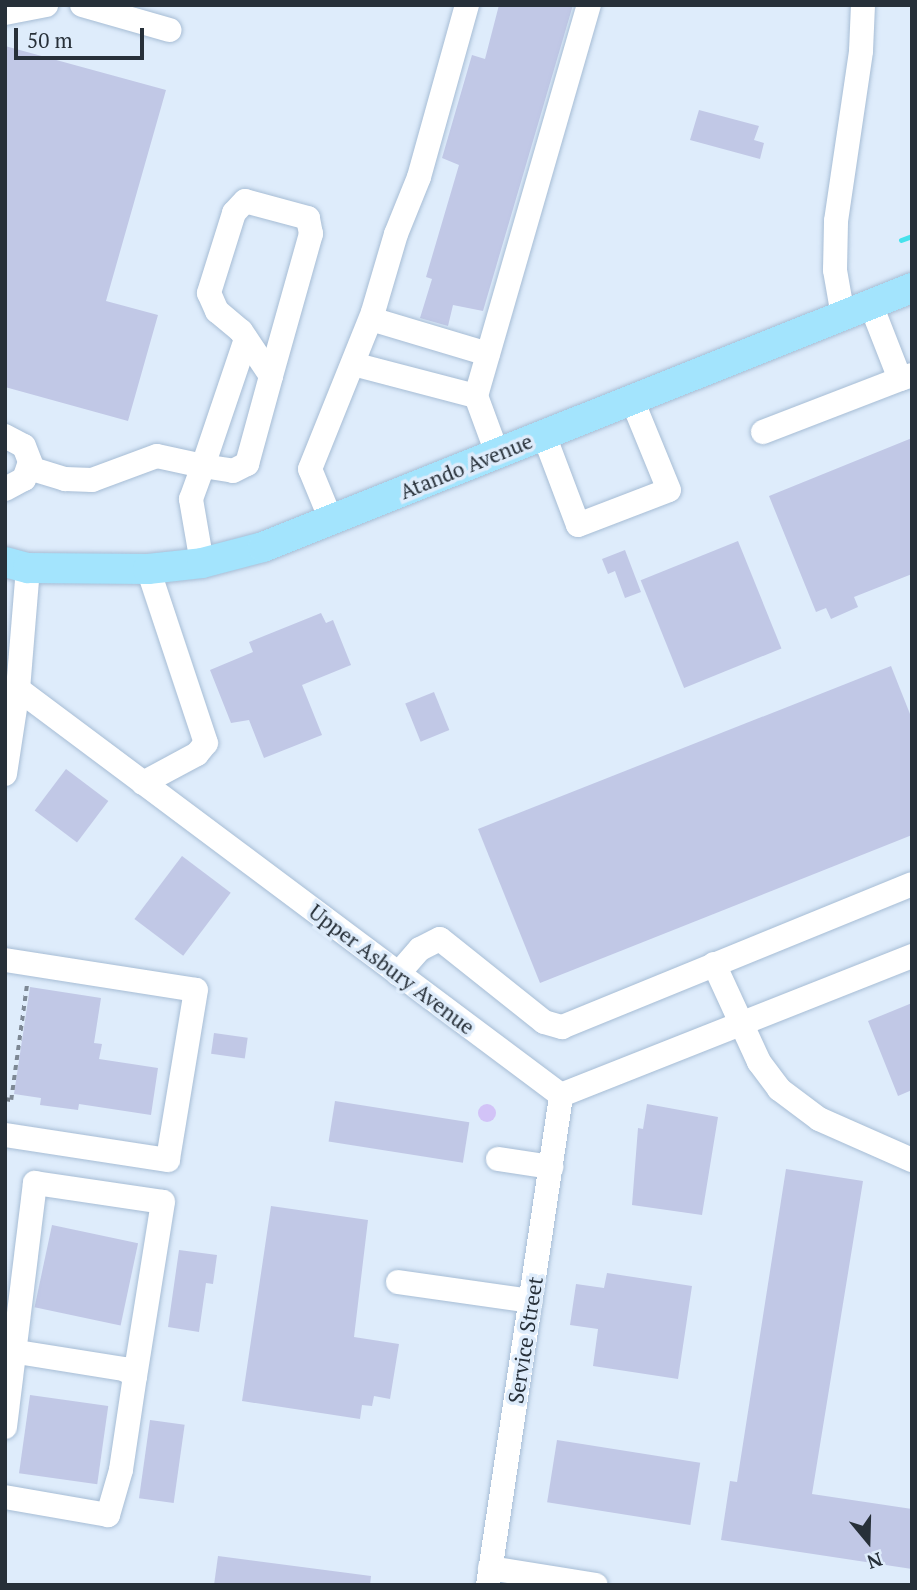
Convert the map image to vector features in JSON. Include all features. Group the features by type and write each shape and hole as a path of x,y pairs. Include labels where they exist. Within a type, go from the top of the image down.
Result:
{"main road":[{"name":"Atando Avenue","path":"17,565 148,569 202,563 263,547 912,288"}],"street":[{"path":"5,13 46,5"},
{"path":"82,5 169,30"},
{"path":"331,520 310,469 371,319 396,234 419,177 467,5"},
{"path":"497,453 476,396 589,5"},
{"path":"843,316 835,270 836,221 861,51 863,5"},
{"path":"29,468 65,479 92,480 157,456 233,471 247,464 311,234 307,218 245,201 234,213 209,293 217,312 246,340 271,376"},
{"path":"763,432 906,377 871,305"},
{"path":"371,319 488,354"},
{"path":"202,563 191,499 246,340"},
{"path":"354,364 476,396"},
{"path":"544,435 578,526 668,491 632,400"},
{"path":"5,436 24,446 29,468 18,485 5,489"},
{"path":"5,774 9,721 18,689 17,565"},
{"path":"143,783 197,754 206,743 148,569"},
{"name":"Upper Asbury Avenue","path":"18,689 561,1096"},
{"path":"398,974 420,948 440,939 544,1022 562,1027 912,884"},
{"path":"561,1096 912,956"},
{"path":"5,1135 168,1160 196,990 17,962"},
{"path":"714,964 740,1024 766,1073 797,1106 912,1160"},
{"name":"Service Street","path":"489,1577 561,1096"},
{"path":"498,1159 551,1167"},
{"path":"5,1427 10,1351 35,1183 163,1202 129,1372 121,1470 108,1515 5,1497"},
{"path":"398,1282 531,1301"},
{"path":"10,1351 129,1372"},
{"path":"489,1577 596,1585"}],"path":[{"path":"5,1099 10,1100 17,962"}],"shaded area":[{"path":"487,1104 493,1107 496,1113 493,1119 487,1122 481,1119 478,1113 481,1107"}],"building":[{"path":"499,5 573,5 483,311 453,305 448,326 420,318 432,279 426,277 459,165 442,158 472,55 485,59"},
{"path":"5,46 166,90 106,301 158,315 128,421 5,387"},
{"path":"699,110 759,126 754,140 764,143 760,159 690,140"},
{"path":"912,438 912,574 854,597 858,607 831,619 826,608 816,612 769,496"},
{"path":"738,541 781,649 684,688 641,580"},
{"path":"625,550 641,592 625,598 615,571 608,574 602,559"},
{"path":"321,613 326,623 333,620 351,665 302,685 322,735 264,758 249,720 231,723 210,670 253,652 249,642"},
{"path":"891,666 912,719 912,835 540,983 478,829"},
{"path":"434,692 449,730 421,742 405,704"},
{"path":"66,769 108,801 77,842 35,811"},
{"path":"182,856 231,893 183,956 134,919"},
{"path":"30,987 101,998 94,1043 102,1044 99,1059 158,1068 151,1115 79,1104 78,1110 40,1105 41,1098 14,1094"},
{"path":"912,1003 912,1090 898,1096 868,1021"},
{"path":"214,1033 248,1038 245,1059 211,1054"},
{"path":"335,1101 469,1122 463,1163 329,1141"},
{"path":"647,1104 718,1117 702,1215 632,1205 638,1128 643,1129"},
{"path":"786,1169 863,1181 812,1494 912,1509 912,1569 721,1540 730,1481 737,1482"},
{"path":"271,1206 368,1220 354,1337 399,1344 390,1399 374,1396 372,1406 362,1405 360,1419 242,1401"},
{"path":"52,1225 138,1243 121,1325 35,1307"},
{"path":"179,1250 217,1255 213,1284 206,1283 199,1332 168,1327"},
{"path":"607,1273 692,1286 678,1379 593,1366 598,1329 570,1325 576,1284 604,1288"},
{"path":"30,1395 108,1406 97,1484 19,1473"},
{"path":"150,1420 185,1425 174,1503 139,1498"},
{"path":"557,1440 700,1463 690,1525 547,1502"},
{"path":"218,1556 371,1576 370,1585 214,1585"}],"waterway":[{"path":"901,240 912,236"}]}
